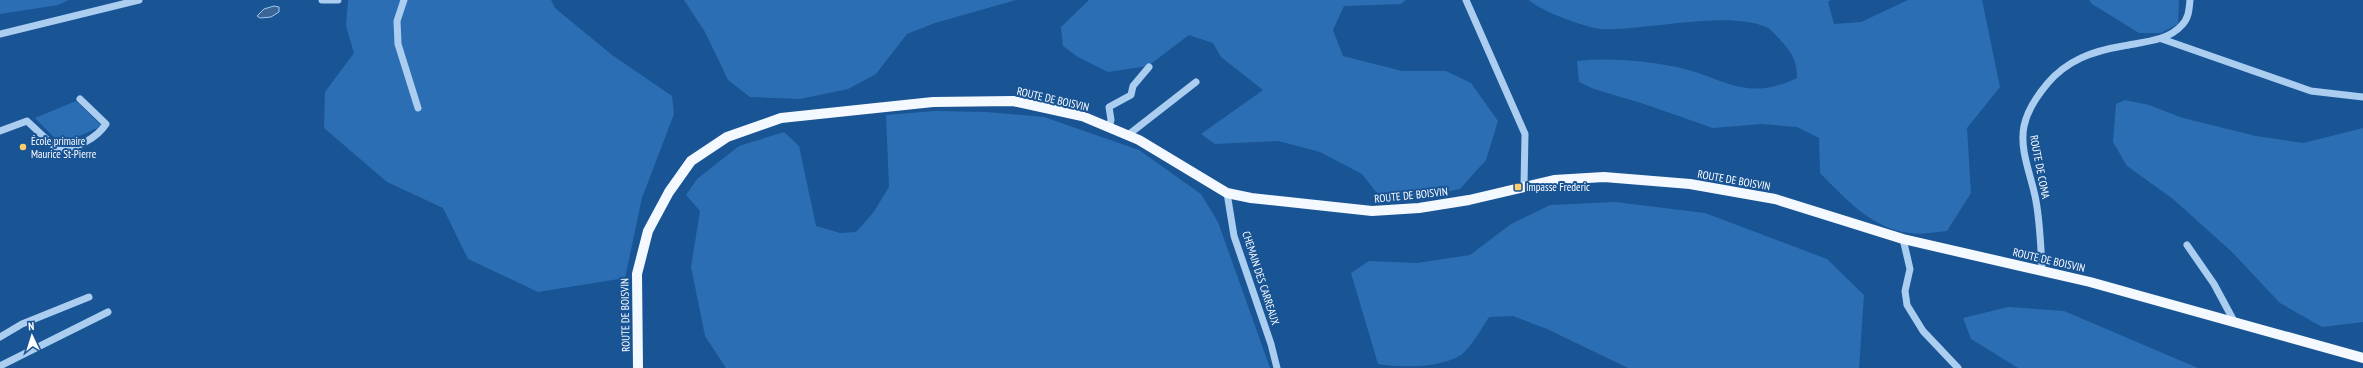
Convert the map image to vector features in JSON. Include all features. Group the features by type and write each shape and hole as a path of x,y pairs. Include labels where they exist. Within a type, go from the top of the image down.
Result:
{"main road":[{"name":"ROUTE DE BOISVIN","path":"638,368 636,274 648,231 669,192 691,161 727,137 781,118 933,102 1013,101 1082,116 1109,127 1139,140 1227,193 1251,198 1372,211 1419,208 1470,200 1524,185 1554,180 1604,177 1690,184 1775,199 1903,239 2042,270 2363,358"}],"street":[{"path":"0,34 139,0"},
{"path":"322,0 338,0"},
{"path":"404,0 398,18 397,30 406,73 418,108"},
{"path":"1466,0 1525,134 1524,185"},
{"name":"ROUTE DE COMA","path":"2042,270 2039,216 2032,176 2023,144 2023,135 2029,110 2064,67 2102,50 2162,39 2182,26 2189,11 2190,0"},
{"path":"2162,39 2311,91 2363,97"},
{"path":"1109,127 1112,120 1110,107 1131,95 1133,86 1150,67"},
{"path":"1128,135 1196,82"},
{"path":"0,131 17,123 27,121 58,150 65,150 100,133 106,124 80,98"},
{"name":"CHEMAIN DES CARREAUX","path":"1227,193 1234,236 1271,344 1277,368"},
{"path":"1903,239 1910,269 1905,291 1907,305 1923,331 1958,368"},
{"path":"2187,245 2214,284 2235,323"},
{"path":"0,337 28,321 89,297"},
{"path":"0,366 108,312"}],"shaded area":[{"path":"0,0 69,0 58,5 0,14"},
{"path":"348,0 551,0 555,8 612,55 672,96 674,114 642,198 625,278 538,292 468,259 443,208 387,182 324,128 325,92 354,53 346,26"},
{"path":"684,0 1016,0 935,23 907,34 876,74 848,89 800,99 750,97 728,80 705,32"},
{"path":"1089,0 1406,0 1401,4 1344,6 1333,30 1343,56 1402,71 1446,71 1471,83 1498,121 1486,160 1460,189 1399,201 1376,192 1362,174 1320,152 1278,141 1215,144 1201,134 1263,90 1221,57 1213,43 1189,35 1148,66 1108,72 1078,57 1063,46 1061,27"},
{"path":"1529,0 1831,0 1828,2 1834,24 1861,22 1908,0 1982,0 2000,87 1967,128 1971,193 1947,231 1919,234 1896,230 1884,226 1860,211 1820,173 1819,138 1797,127 1761,124 1713,128 1641,103 1594,89 1579,82 1577,61 1589,60 1636,61 1671,66 1747,88 1761,88 1778,85 1797,78 1794,59 1776,35 1768,28 1732,20 1710,20 1620,29 1602,29 1585,26 1564,18 1543,9"},
{"path":"2089,0 2179,0 2178,24 2161,33 2139,33 2092,4"},
{"path":"274,6 279,7 279,12 271,17 260,18 257,16 264,9"},
{"path":"2125,100 2149,105 2183,118 2256,136 2303,143 2363,128 2363,322 2322,327 2280,303 2232,252 2173,199 2127,166 2113,142 2116,104"},
{"path":"76,101 102,126 61,144 35,118"},
{"path":"935,111 986,112 1044,117 1139,150 1201,194 1218,222 1270,368 726,368 705,336 691,267 700,211 686,195 697,179 739,146 784,132 799,146 816,226 840,233 856,232 873,213 889,187 886,115"},
{"path":"1615,202 1705,213 1827,259 1864,295 1859,368 1628,368 1547,329 1513,316 1489,317 1469,347 1461,355 1452,359 1432,365 1421,366 1378,364 1351,273 1369,261 1417,263 1470,255 1511,224 1550,205"},
{"path":"2008,307 2064,311 2198,368 2018,368 1971,339 1963,318"}],"place":[{"name":"École primaire Maurice St-Pierre","path":"23,147"},
{"name":"Impasse Frederic","path":"1518,187"}]}
